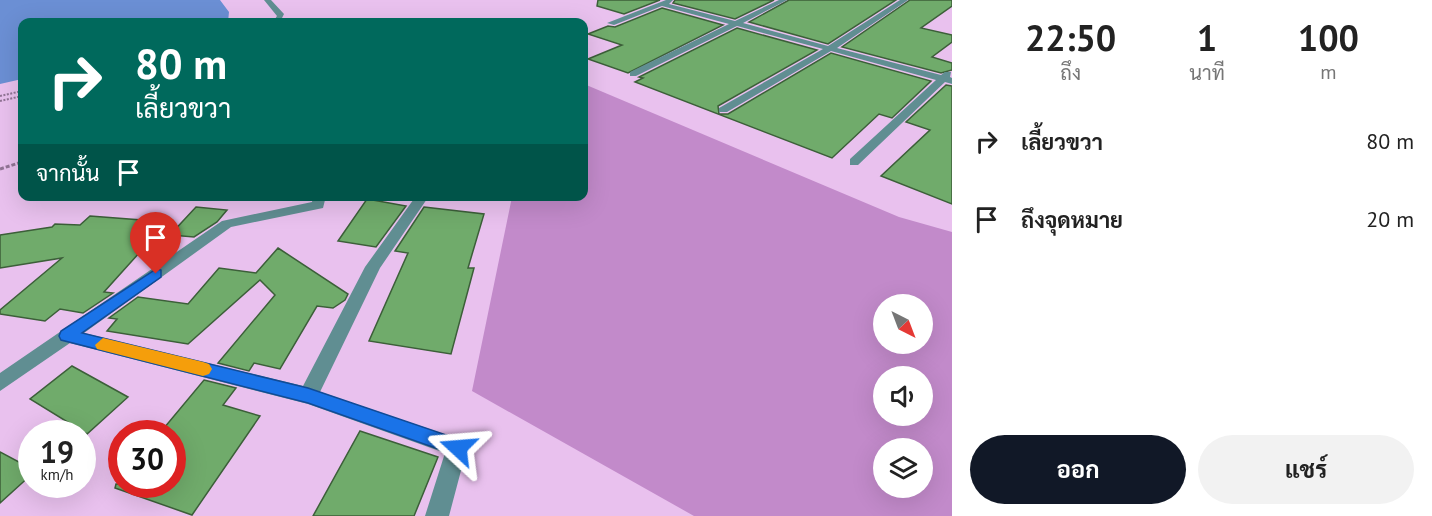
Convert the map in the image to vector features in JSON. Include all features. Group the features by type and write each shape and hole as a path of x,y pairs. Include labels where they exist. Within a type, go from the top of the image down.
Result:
{"street":[{"path":"267,0 281,16 279,18"},
{"path":"611,22 673,0"},
{"path":"633,74 784,0"},
{"path":"723,110 829,49 905,0"},
{"path":"662,4 947,80"},
{"path":"854,162 947,80 952,71"},
{"path":"0,383 227,224 318,205 319,201"},
{"path":"308,396 373,267 419,201"},
{"path":"67,336 308,396 458,448 437,516"}],"path":[{"path":"0,96 18,92"},
{"path":"0,100 18,97"},
{"path":"0,169 18,163"}],"shaded area":[{"path":"588,86 899,217 952,232 952,516 694,516 472,391 511,201 588,201"}],"water":[{"path":"0,0 220,0 229,12 228,18 18,18 18,80 0,84"}],"building":[{"path":"598,0 660,0 624,14 597,6"},
{"path":"675,0 774,0 735,19 673,3"},
{"path":"789,0 896,0 828,44 749,22"},
{"path":"910,0 952,0 952,6 921,28 952,35 952,42 932,57 952,63 952,70 941,73 842,47"},
{"path":"662,8 723,25 628,73 588,59 622,45 588,34 608,26 615,27"},
{"path":"737,28 817,50 718,106 719,114 728,114 831,53 931,81 892,118 879,114 832,158 635,82 643,78 639,77"},
{"path":"946,85 952,86 952,204 881,176 930,130 906,122"},
{"path":"366,201 406,206 376,247 338,241"},
{"path":"196,207 227,210 217,222 194,237 170,235"},
{"path":"424,207 484,214 468,268 474,268 451,354 369,341 408,253 395,251"},
{"path":"90,216 167,222 104,292 113,293 83,313 60,309 45,321 0,314 0,310 62,258 0,268 0,235 52,227 55,224 80,225"},
{"path":"278,248 348,294 345,300 333,308 317,306 280,369 254,363 249,371 218,363 275,295 260,280 188,344 107,331 117,319 109,318 138,297 188,304 219,268 256,273"},
{"path":"72,366 128,397 96,426 96,420 64,420 30,399"},
{"path":"204,380 236,388 223,405 260,416 192,515 144,498 186,498 186,420 171,420"},
{"path":"360,431 438,457 414,516 313,516"},
{"path":"0,452 18,462 18,487 0,503"}],"slow traffic":[{"path":"103,345 203,369"}],"route":[{"path":"156,274 67,336 308,396 458,448"}]}
